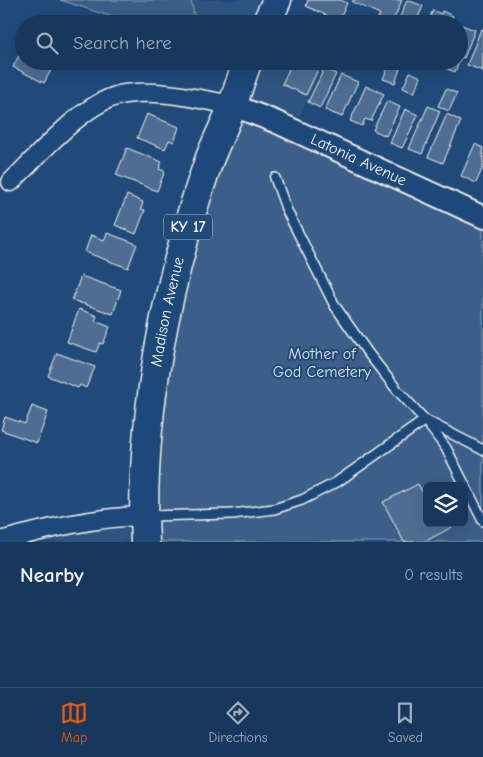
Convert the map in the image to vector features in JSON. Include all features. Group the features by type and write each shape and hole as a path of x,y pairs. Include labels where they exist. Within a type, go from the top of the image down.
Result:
{"main road":[{"path":"270,15 277,0"},
{"name":"Madison Avenue","path":"144,529 146,454 154,376 182,245 208,162 232,105 244,70"}],"street":[{"path":"11,182 73,122 101,102 124,94 163,93 232,105"},
{"name":"Latonia Avenue","path":"232,105 276,122 483,216"},
{"path":"0,541 29,533 118,516 144,529"}],"lane":[{"path":"275,178 287,211 335,306 368,353 398,391 425,420 446,448 483,521"},
{"path":"144,529 274,509 302,500 338,482 425,420"},
{"path":"425,420 483,450"}],"shaded area":[{"path":"191,0 277,0 274,7 291,15 194,15"},
{"path":"245,70 321,70 293,130 232,105"},
{"path":"143,516 145,542 29,542"}],"green space":[{"path":"60,0 191,0 194,15 106,15"},
{"name":"Mother of God Cemetery","path":"232,105 483,217 483,542 145,542 154,376"}],"building":[{"path":"308,0 341,0 347,3 342,15 326,15 306,6"},
{"path":"353,0 402,0 396,15 380,15 352,2"},
{"path":"407,0 423,6 419,15 401,15"},
{"path":"433,10 441,14 442,11 451,15 431,15"},
{"path":"468,27 475,30 468,48"},
{"path":"481,29 483,30 483,71 468,65"},
{"path":"19,70 51,70 44,83"},
{"path":"289,70 318,70 306,95 282,84"},
{"path":"324,70 336,74 320,108 308,102"},
{"path":"387,70 400,70 395,83 383,79"},
{"path":"410,72 421,77 414,93 403,88"},
{"path":"341,75 358,82 342,117 325,110"},
{"path":"366,86 384,94 371,121 365,119 362,126 350,121"},
{"path":"446,89 457,93 449,111 438,106"},
{"path":"387,101 400,107 386,136 373,130"},
{"path":"428,106 440,111 422,154 409,149"},
{"path":"405,109 418,115 402,148 390,143"},
{"path":"147,114 179,127 174,142 169,140 165,149 137,138"},
{"path":"447,114 461,121 443,163 428,157"},
{"path":"475,144 483,148 483,167 476,183 461,176"},
{"path":"127,148 162,162 159,169 165,171 157,191 116,175"},
{"path":"127,195 143,202 141,209 145,210 136,234 115,225"},
{"path":"107,233 137,244 128,268 85,252 91,235 104,240"},
{"path":"81,276 121,290 113,314 72,300"},
{"path":"79,309 97,316 95,321 110,327 103,344 100,343 96,352 67,342"},
{"path":"57,353 95,367 86,388 80,385 78,388 48,376"},
{"path":"32,406 48,412 37,443 1,430 5,417 25,424"},
{"path":"418,484 423,493 423,527 452,527 424,542 404,542 383,502"}]}
